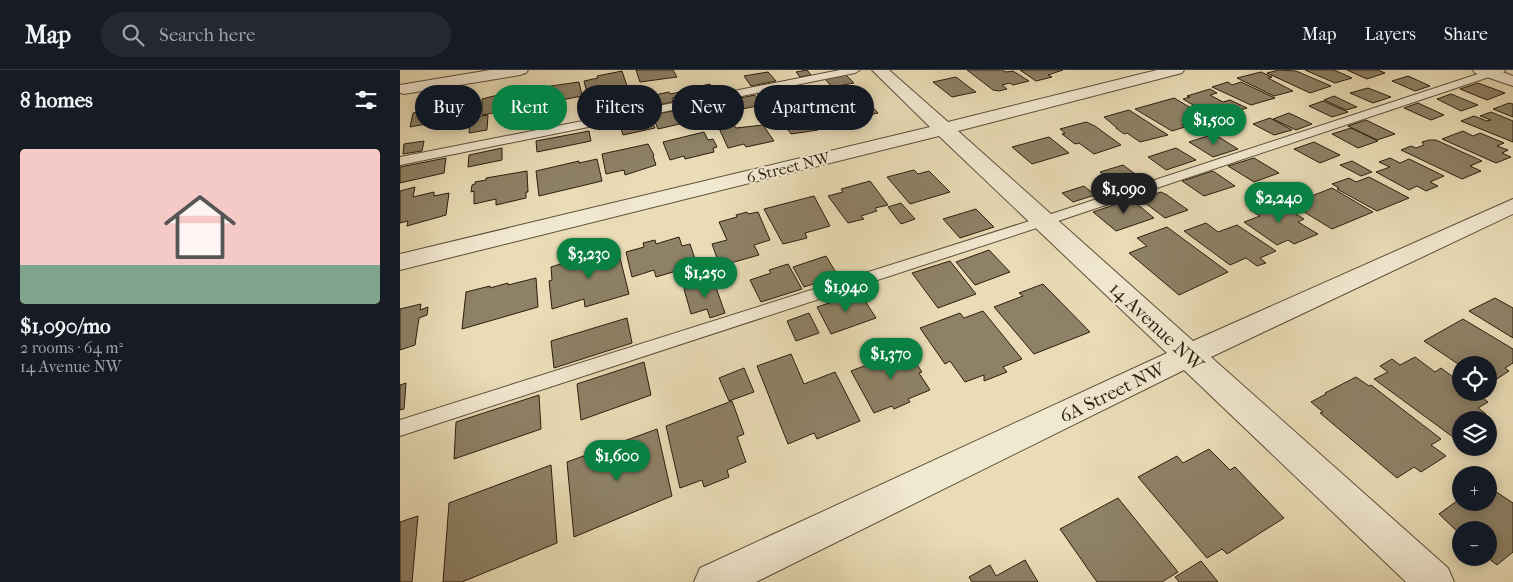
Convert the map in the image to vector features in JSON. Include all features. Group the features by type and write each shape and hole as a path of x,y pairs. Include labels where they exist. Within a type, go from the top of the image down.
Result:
{"street":[{"path":"404,89 520,70"},
{"name":"14 Avenue NW","path":"880,70 1434,582"},
{"name":"6 Street NW","path":"400,262 944,129 1176,70"},
{"path":"1491,71 1513,81"},
{"name":"6A Street NW","path":"714,582 1189,355 1513,206"}],"lane":[{"path":"400,161 855,70"},
{"path":"400,428 1044,221 1491,71"}],"building":[{"path":"636,70 673,70 677,77 640,82"},
{"path":"807,70 811,75 800,77 796,72"},
{"path":"967,70 1013,71 1029,81 1013,85 1010,83 1002,85 1007,89 993,90"},
{"path":"1020,70 1063,70 1048,75 1052,77 1036,81"},
{"path":"1279,70 1296,71 1331,86 1310,93 1267,73"},
{"path":"1305,70 1334,70 1352,78 1335,83"},
{"path":"1347,70 1378,70 1385,73 1367,79"},
{"path":"622,71 627,85 585,85 584,81 598,78 597,76"},
{"path":"768,72 776,81 751,86 744,76"},
{"path":"1261,72 1272,77 1268,78 1293,91 1274,96 1237,78"},
{"path":"846,75 854,83 830,85 825,79"},
{"path":"1408,76 1430,86 1415,91 1392,81"},
{"path":"956,77 976,92 952,97 933,82"},
{"path":"579,82 580,85 577,85 577,97 567,99 567,85 558,85"},
{"path":"1228,82 1232,85 1241,82 1275,98 1251,105 1212,87"},
{"path":"1478,83 1505,93 1487,100 1460,89"},
{"path":"1368,88 1391,97 1373,103 1350,93"},
{"path":"1210,89 1217,93 1210,95 1223,102 1230,100 1247,108 1237,111 1224,109 1208,114 1183,99"},
{"path":"669,92 672,94 672,102 662,104 662,93"},
{"path":"1451,94 1478,105 1461,111 1437,99"},
{"path":"754,95 754,107 744,109 744,97"},
{"path":"492,96 492,113 482,115 482,99"},
{"path":"1334,96 1357,107 1346,110 1324,100"},
{"path":"1174,98 1208,118 1182,125 1185,127 1172,131 1135,109"},
{"path":"1323,101 1348,112 1332,117 1309,106"},
{"path":"1418,103 1444,115 1431,120 1404,108"},
{"path":"1509,103 1513,104 1513,117 1493,109"},
{"path":"1129,110 1168,135 1140,142 1127,133 1124,134 1104,117"},
{"path":"672,111 672,126 662,128 662,113"},
{"path":"1491,112 1513,121 1513,142 1461,121 1474,116 1487,121 1491,120 1480,116"},
{"path":"413,113 415,113 415,126 410,127"},
{"path":"1289,113 1312,124 1296,130 1273,119"},
{"path":"488,115 487,130 469,133 469,130 482,130 482,116"},
{"path":"1270,118 1292,130 1274,135 1253,124"},
{"path":"1366,120 1395,134 1377,140 1348,126"},
{"path":"1086,122 1095,126 1121,145 1094,154 1079,143 1075,144 1062,134 1065,133 1060,129"},
{"path":"754,126 754,130 766,130 774,141 746,147 744,144 728,148 720,130 744,130 744,127"},
{"path":"1351,128 1378,141 1358,148 1332,134"},
{"path":"621,130 646,130 623,135"},
{"path":"788,130 818,130 791,134"},
{"path":"589,131 591,141 537,152 536,141"},
{"path":"1463,131 1473,136 1480,133 1504,143 1497,146 1508,150 1502,153 1511,157 1496,163 1442,139"},
{"path":"704,132 708,140 713,139 717,147 713,148 714,152 685,159 684,156 670,160 663,142"},
{"path":"1214,134 1238,149 1213,157 1189,142"},
{"path":"1049,137 1069,153 1032,164 1012,147"},
{"path":"1436,140 1482,161 1470,166 1481,171 1462,179 1401,150 1411,146 1416,148 1424,145 1422,142"},
{"path":"424,141 422,151 403,154 404,144"},
{"path":"1314,142 1340,155 1320,163 1294,149"},
{"path":"648,144 654,155 656,165 625,175 624,170 606,174 602,154"},
{"path":"502,148 502,160 468,167 469,155"},
{"path":"1176,148 1196,160 1166,170 1148,157"},
{"path":"446,158 444,173 400,183 400,167"},
{"path":"1254,158 1279,173 1254,182 1228,166"},
{"path":"1390,158 1400,163 1409,159 1444,176 1430,182 1438,186 1426,191 1417,186 1409,190 1376,172 1390,167 1379,162"},
{"path":"597,159 602,181 539,196 536,171 579,161 579,163"},
{"path":"1352,161 1372,172 1361,176 1340,165"},
{"path":"1123,165 1142,179 1119,186 1100,172"},
{"path":"914,170 918,174 929,171 950,192 910,204 887,177"},
{"path":"527,171 528,192 526,192 526,198 496,205 496,199 474,204 474,191 471,192 472,185 475,182 486,180 486,178"},
{"path":"1213,171 1235,186 1204,196 1182,181"},
{"path":"1369,177 1409,198 1377,211 1337,189 1339,188 1332,184 1349,178 1356,182"},
{"path":"870,181 888,205 875,208 877,211 861,216 864,219 848,223 828,196 843,192 841,189"},
{"path":"1111,182 1118,188 1109,191 1102,185"},
{"path":"1084,186 1095,195 1073,202 1062,193"},
{"path":"415,187 413,197 434,192 434,196 449,193 446,215 407,226 408,221 400,223 400,191"},
{"path":"1332,188 1373,212 1332,229 1291,204"},
{"path":"1161,192 1188,210 1165,218 1140,199"},
{"path":"814,196 830,226 805,233 807,238 783,244 764,209"},
{"path":"1131,199 1154,218 1116,231 1093,212"},
{"path":"1274,201 1304,219 1298,222 1318,234 1294,244 1288,240 1277,245 1244,222 1260,216 1250,210"},
{"path":"901,203 915,219 901,224 888,207"},
{"path":"976,209 994,227 960,238 943,219"},
{"path":"747,212 748,214 758,212 770,240 754,245 759,255 720,266 712,244 727,240 719,222"},
{"path":"1206,223 1218,232 1237,225 1276,251 1260,258 1266,263 1257,266 1246,258 1230,265 1184,231"},
{"path":"1167,227 1228,272 1179,295 1129,253 1147,246 1137,238"},
{"path":"679,237 682,246 690,244 697,265 656,277 654,270 632,277 626,252 644,247 643,243 655,240 656,244"},
{"path":"617,246 629,294 585,307 584,299 552,309 549,281 552,280 551,267"},
{"path":"989,250 1010,272 975,285 956,262"},
{"path":"826,256 838,276 804,287 793,267"},
{"path":"950,261 976,294 938,308 912,273"},
{"path":"788,264 802,289 761,302 750,280 771,273 769,270"},
{"path":"536,278 538,307 462,329 466,292"},
{"path":"713,279 725,313 710,318 707,309 691,314 684,289"},
{"path":"1043,284 1090,332 1034,354 994,307 1023,296 1019,293"},
{"path":"860,293 876,318 831,334 817,307"},
{"path":"1495,298 1513,308 1513,338 1469,311"},
{"path":"421,304 420,310 428,307 427,315 419,318 415,345 400,350 400,309"},
{"path":"983,311 1022,359 1003,367 1007,372 984,381 984,375 965,382 950,361 945,364 920,328 960,313 964,318"},
{"path":"809,313 819,333 796,341 787,321"},
{"path":"627,318 632,343 554,368 551,341"},
{"path":"1463,319 1513,349 1513,363 1505,368 1509,371 1497,379 1497,356 1452,356 1452,360 1424,341"},
{"path":"900,343 922,372 919,373 930,390 908,399 910,402 894,409 892,406 874,413 851,371 885,358 880,351"},
{"path":"791,354 804,384 835,372 860,421 817,439 814,433 788,444 757,366"},
{"path":"1415,357 1435,372 1441,368 1452,376 1452,401 1488,402 1478,408 1482,411 1452,411 1452,436 1374,379 1388,372 1380,366 1392,359 1400,365"},
{"path":"644,362 651,395 581,420 577,384"},
{"path":"744,368 754,392 729,401 719,378"},
{"path":"1356,377 1369,386 1371,385 1441,439 1431,445 1446,456 1421,472 1414,467 1397,478 1320,413 1323,412 1311,402"},
{"path":"406,383 404,409 400,410 400,385"},
{"path":"539,395 541,429 454,459 456,422"},
{"path":"732,401 744,434 737,437 746,462 727,470 729,477 704,487 702,480 680,488 666,426"},
{"path":"657,429 672,496 574,537 567,462"},
{"path":"1209,449 1230,470 1235,467 1284,518 1227,554 1222,549 1207,558 1138,477 1177,456 1183,463"},
{"path":"551,465 557,543 462,582 443,582 449,503"},
{"path":"1497,492 1513,503 1513,552 1497,565 1497,521 1452,521 1452,526 1439,514 1452,505 1452,511 1497,511"},
{"path":"1118,498 1178,572 1162,582 1097,582 1060,529"},
{"path":"418,516 412,582 400,582 400,522"},
{"path":"1025,560 1038,582 972,582 969,577 990,565 996,576"},
{"path":"1201,561 1218,582 1179,582 1175,577"}]}
